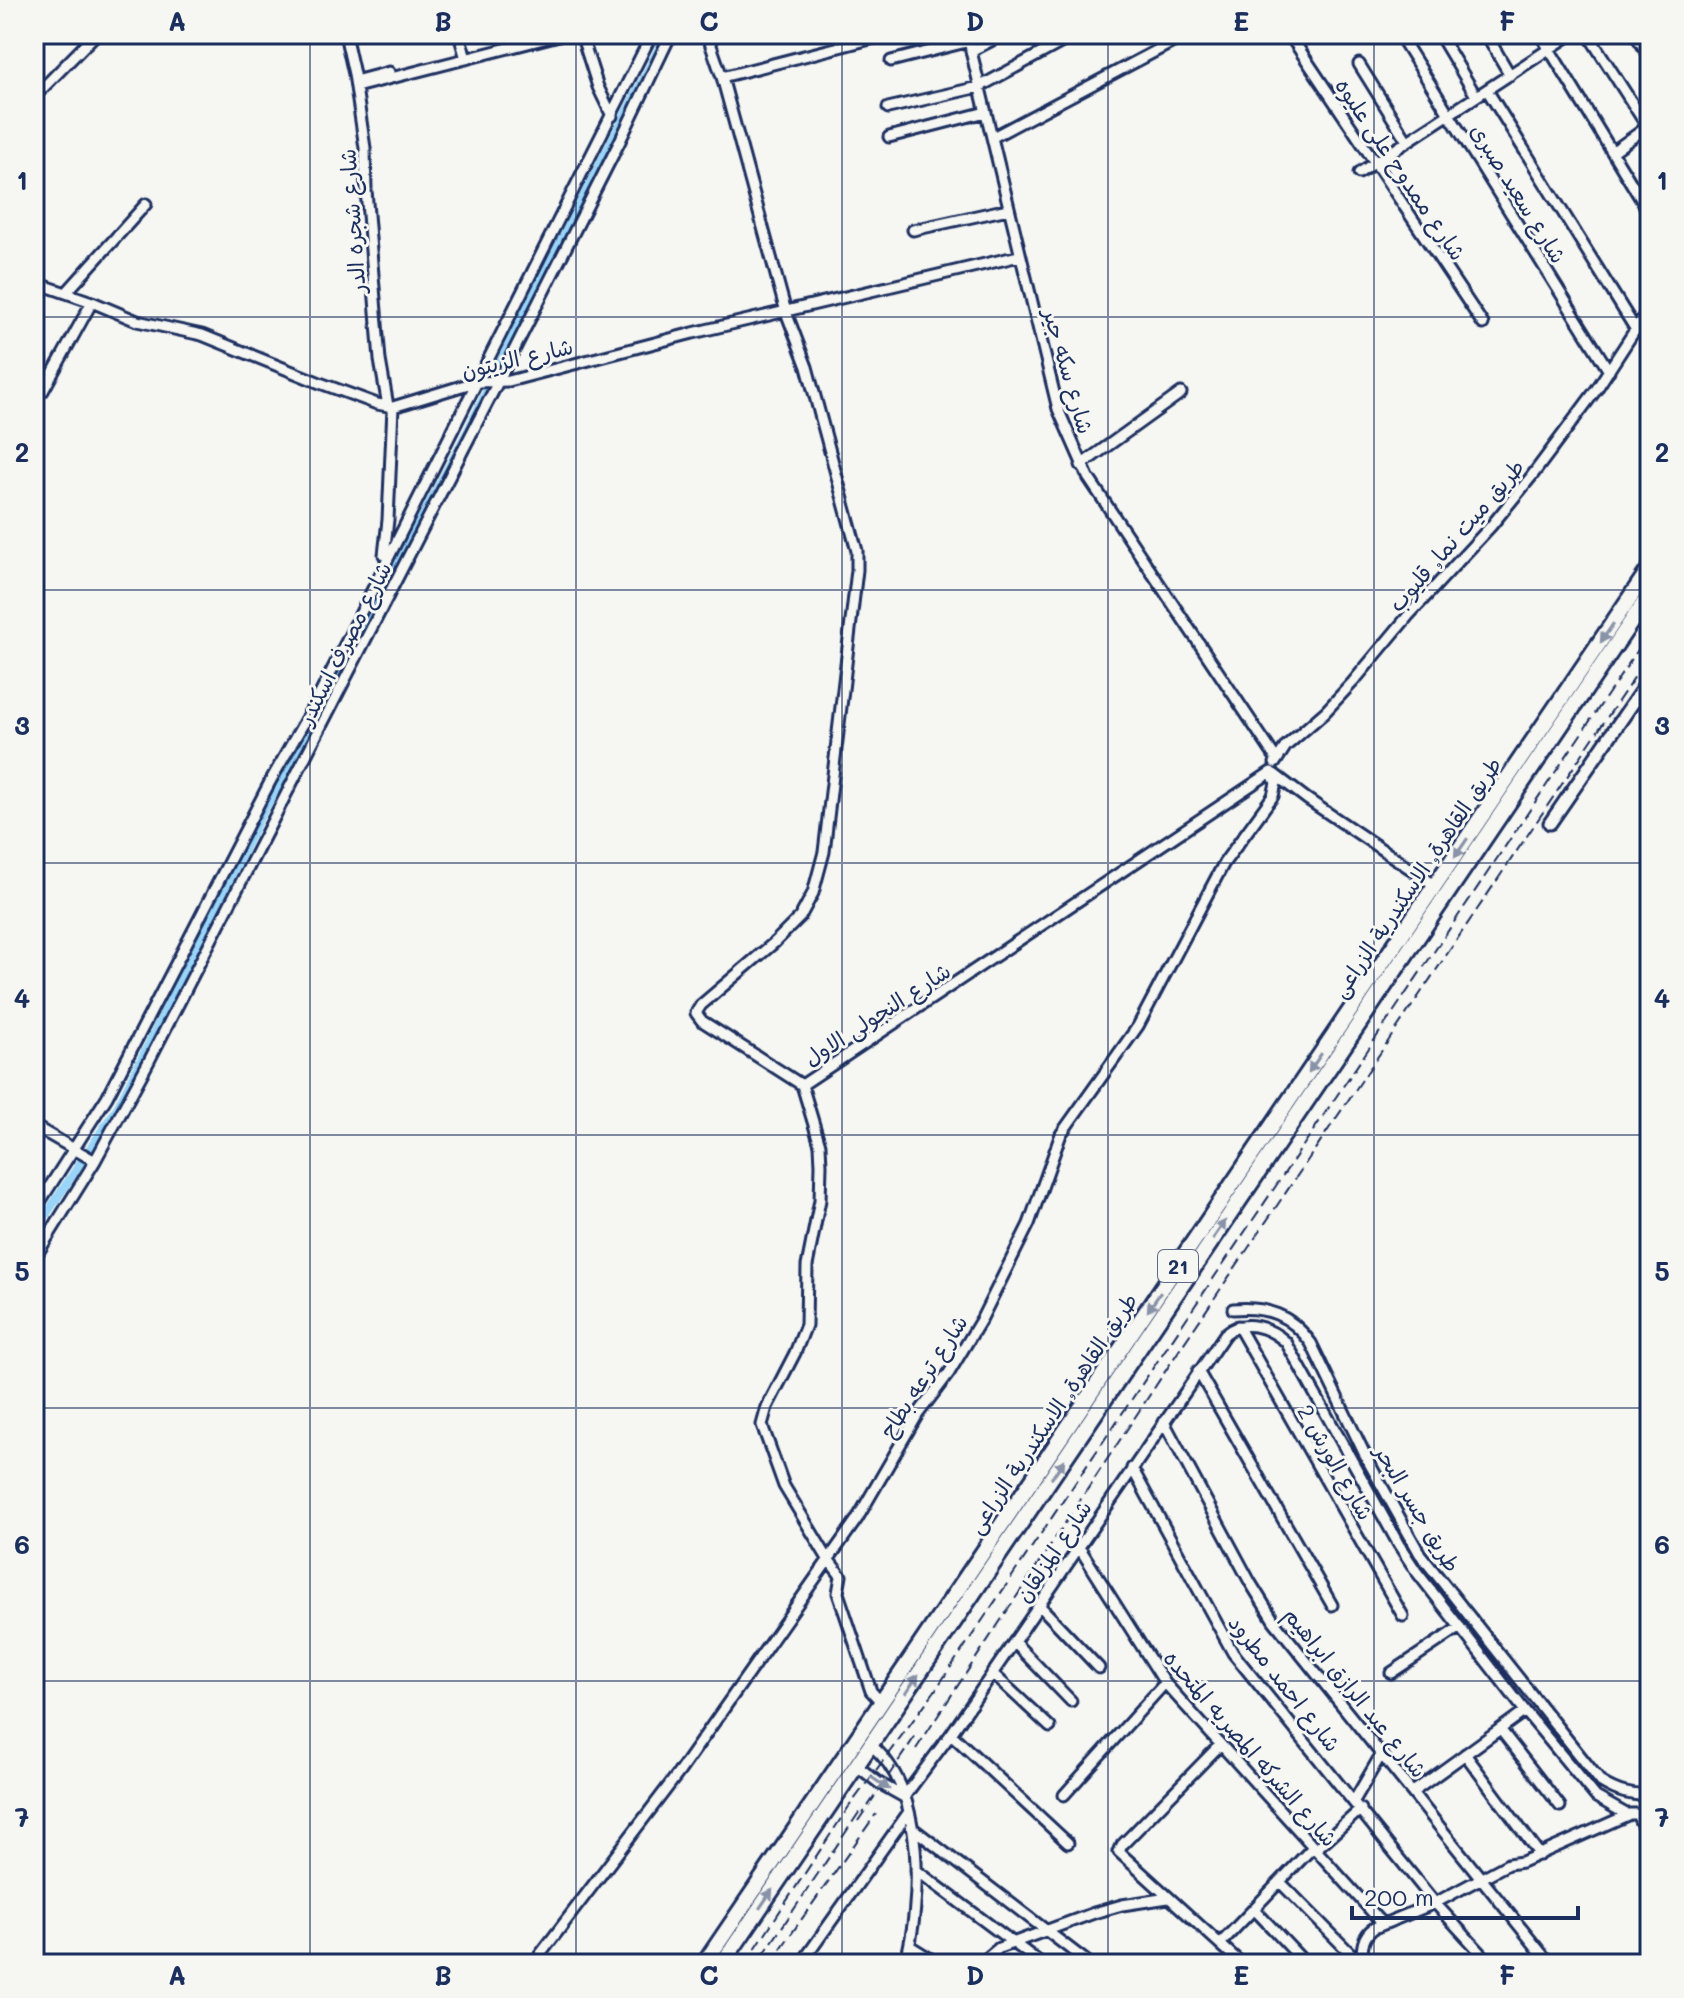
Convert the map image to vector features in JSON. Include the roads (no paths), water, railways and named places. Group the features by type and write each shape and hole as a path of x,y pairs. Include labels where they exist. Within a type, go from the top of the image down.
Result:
{"highway":[{"name":"طريق القاهرة, الاسكندرية الزراعى","path":"704,1964 1650,568"},
{"name":"طريق القاهرة, الاسكندرية الزراعى","path":"722,1964 1650,594"}],"main road":[{"path":"1550,823 1650,678"}],"street":[{"path":"34,97 96,34"},
{"name":"شارع شجره الدر","path":"345,34 365,148 380,360 391,407 388,520 382,565"},
{"path":"459,34 466,56"},
{"path":"466,56 540,34"},
{"path":"356,84 563,34"},
{"path":"581,34 598,87 612,116"},
{"name":"شارع مصرف اسكندر","path":"34,1211 107,1097 271,780 319,696 382,565 479,381 652,34"},
{"name":"شارع مصرف اسكندر","path":"34,1259 95,1161 498,382 671,34"},
{"path":"707,34 722,77 786,312 807,367 858,559 824,852 813,893 800,917 701,1005 696,1013 702,1021 802,1085"},
{"path":"722,77 890,34"},
{"path":"891,61 1004,34"},
{"path":"888,108 979,87 1077,34"},
{"path":"993,137 1188,34"},
{"name":"شارع ممدوح على عليوه","path":"1289,34 1483,324"},
{"name":"شارع سعيد صبرى","path":"1399,34 1609,371"},
{"path":"1439,34 1476,96"},
{"path":"1486,34 1510,75"},
{"path":"1540,34 1650,214"},
{"path":"1359,173 1572,34"},
{"path":"1588,34 1649,128 1612,152"},
{"path":"1635,34 1650,57"},
{"name":"شارع سكه جير","path":"970,42 1058,409 1081,465 1277,760"},
{"path":"1359,64 1407,141"},
{"path":"1487,90 1636,330"},
{"path":"889,137 986,112"},
{"path":"66,293 146,204"},
{"path":"913,230 1008,209"},
{"name":"شارع الزيتون","path":"391,407 479,381 498,382 1019,256"},
{"path":"34,282 137,321 202,335 320,383 391,407"},
{"path":"43,391 92,302"},
{"name":"طريق ميت نما, قليوب","path":"1271,772 1286,746 1353,682 1531,477 1609,371 1650,307"},
{"path":"1081,465 1181,393"},
{"path":"1271,772 1436,886"},
{"name":"شارع النجولى الاول","path":"882,1703 871,1691 838,1593 841,1576 784,1486 762,1425 767,1407 800,1345 806,1325 807,1266 820,1200 821,1177 820,1145 802,1085 1271,772"},
{"name":"شارع ترعه بطاح","path":"533,1964 680,1771 857,1519 911,1425 949,1373 982,1318 1029,1224 1061,1134 1138,1026 1224,863 1273,796 1276,783 1271,772"},
{"path":"34,1126 95,1161"},
{"name":"طريق جسر البحر","path":"1233,1309 1264,1309 1278,1313 1302,1331 1311,1343 1368,1461 1412,1540 1438,1579 1595,1776 1615,1791 1650,1795"},
{"name":"طريق جسر البحر","path":"1236,1327 1265,1328 1286,1342 1407,1559 1596,1797 1616,1810 1634,1815"},
{"name":"شارع المزلقان","path":"904,1797 951,1734 1198,1371 1225,1334 1236,1327"},
{"name":"شارع الورش 2","path":"1236,1327 1403,1616"},
{"path":"1198,1371 1332,1605"},
{"name":"شارع عبد الرازق ابراهيم","path":"1164,1422 1263,1604 1284,1634 1550,1964"},
{"name":"شارع احمد مطرود","path":"1132,1468 1233,1653 1435,1903 1491,1964"},
{"name":"شارع الشركه المصريه المتحده","path":"1079,1547 1165,1683 1383,1924"},
{"path":"1039,1605 1099,1668"},
{"path":"1391,1673 1460,1627"},
{"path":"1014,1642 1071,1701"},
{"path":"992,1673 1050,1727"},
{"path":"1064,1795 1165,1683"},
{"path":"1413,1792 1525,1711"},
{"path":"1500,1729 1560,1806"},
{"path":"951,1734 1068,1843"},
{"path":"1220,1745 1122,1845 1119,1852 1242,1964"},
{"path":"872,1746 893,1769 911,1827 916,1870 910,1946 905,1964"},
{"path":"1220,1944 1358,1805 1382,1753"},
{"path":"1465,1754 1540,1855"},
{"path":"857,1766 904,1797"},
{"path":"801,1964 908,1813"},
{"path":"1362,1964 1364,1938 1368,1931 1435,1903 1508,1864 1520,1863 1634,1815 1650,1814"},
{"path":"1634,1815 1650,1842"},
{"path":"911,1827 1090,1964"},
{"path":"916,1870 1042,1964"},
{"path":"1280,1882 1362,1964"},
{"path":"980,1964 989,1955 1013,1942 1114,1907 1168,1898"},
{"path":"1254,1909 1306,1964"},
{"path":"910,1946 939,1964"}],"waterway":[{"path":"34,1233 118,1106 260,817 468,430 666,34"},
{"path":"1624,1808 1639,1810 1650,1807"}],"railway":[{"path":"745,1964 848,1808 934,1692 1650,632"},
{"path":"916,1749 1178,1352 1650,654"},
{"path":"858,1821 916,1735"},
{"path":"762,1957 860,1811"},
{"path":"770,1964 876,1814"}]}
